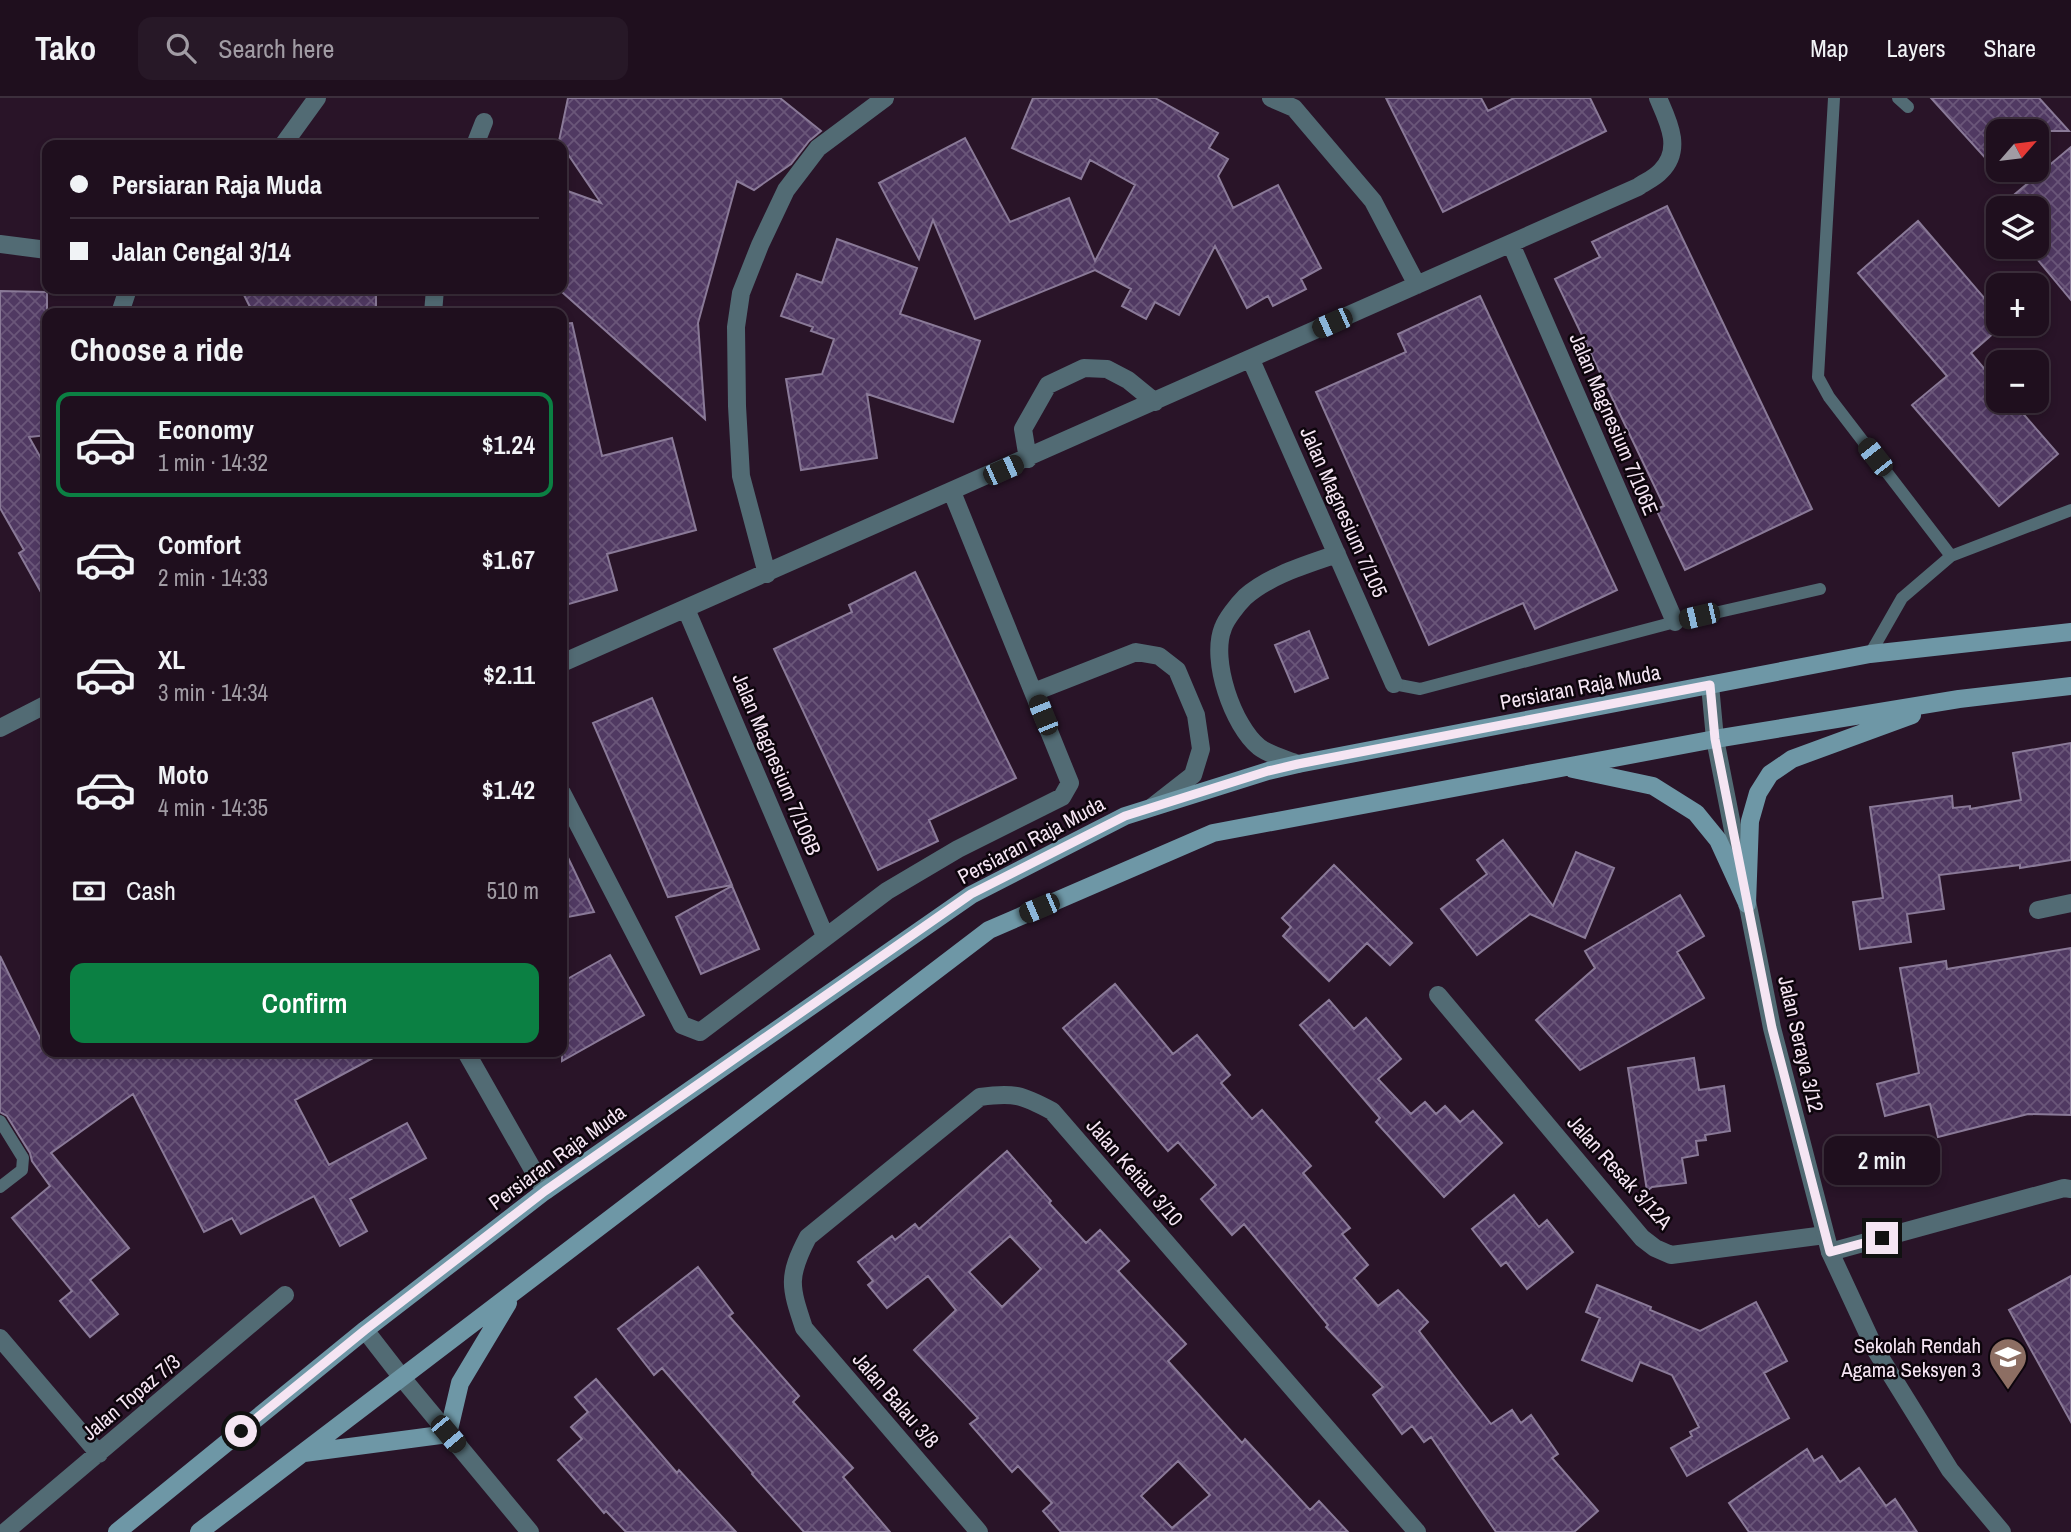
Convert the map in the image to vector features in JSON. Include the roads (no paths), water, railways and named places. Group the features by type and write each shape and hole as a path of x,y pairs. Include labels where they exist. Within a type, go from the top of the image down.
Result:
{"main road":[{"name":"Persiaran Raja Muda","path":"117,1532 365,1330 545,1191 971,894 1125,816 1298,764 1870,654 2071,632"},
{"path":"199,1532 989,930 1213,833 1715,739 1959,699 2071,686"},
{"path":"1747,904 1750,821 1758,793 1770,774 1792,759 1959,699"},
{"path":"1564,767 1653,786 1696,813 1718,841 1747,904"},
{"path":"303,1454 448,1434 460,1383 514,1294"}],"street":[{"path":"287,140 317,98"},
{"path":"767,574 741,476 736,327 741,293 786,190 818,148 885,98"},
{"path":"1271,98 1294,108 1373,201 1417,285"},
{"path":"567,661 1638,187 1662,170 1672,150 1673,132 1658,98"},
{"path":"477,140 484,122"},
{"path":"0,244 42,249"},
{"name":"Jalan Magnesium 7/106E","path":"1511,244 1675,622"},
{"name":"Jalan Magnesium 7/105","path":"1251,359 1394,684"},
{"path":"1028,459 1023,429 1048,384 1084,368 1107,369 1128,380 1156,402"},
{"path":"567,803 682,1025 700,1032 887,891 958,849 1062,797 1070,783 952,492"},
{"path":"1298,764 1259,748 1238,722 1228,697 1219,658 1223,628 1244,598 1270,580 1337,554"},
{"name":"Jalan Magnesium 7/106B","path":"686,609 825,936"},
{"path":"1034,692 1136,652 1159,656 1177,670 1196,715 1201,749 1193,775 1152,808"},
{"name":"Jalan Seraya 3/12","path":"1710,685 1715,739 1772,1028 1828,1243 1875,1349 1950,1470 2002,1532"},
{"path":"0,728 42,707"},
{"path":"2038,910 2071,903"},
{"name":"Jalan Resak 3/12A","path":"1438,995 1642,1238 1671,1255 1828,1243 2064,1188 2071,1189"},
{"path":"469,1057 545,1191"},
{"name":"Jalan Ketiau 3/10","path":"791,1291 794,1264 807,1237 980,1097 1007,1093 1026,1097 1052,1111 1417,1532"},
{"name":"Jalan Balau 3/8","path":"791,1291 804,1328 979,1532"},
{"name":"Jalan Topaz 7/3","path":"5,1532 285,1295"},
{"path":"365,1330 530,1532"},
{"path":"0,1338 99,1454"}],"lane":[{"path":"1834,98 1818,377 1829,397 1951,556"},
{"path":"1870,654 1902,598 1951,556 2071,510"},
{"path":"1394,684 1420,689 1675,622 1820,589"},
{"path":"0,1121 23,1158 22,1170 0,1187"}],"place":[{"name":"Sekolah Rendah Agama Seksyen 3","path":"2008,1391"}]}
